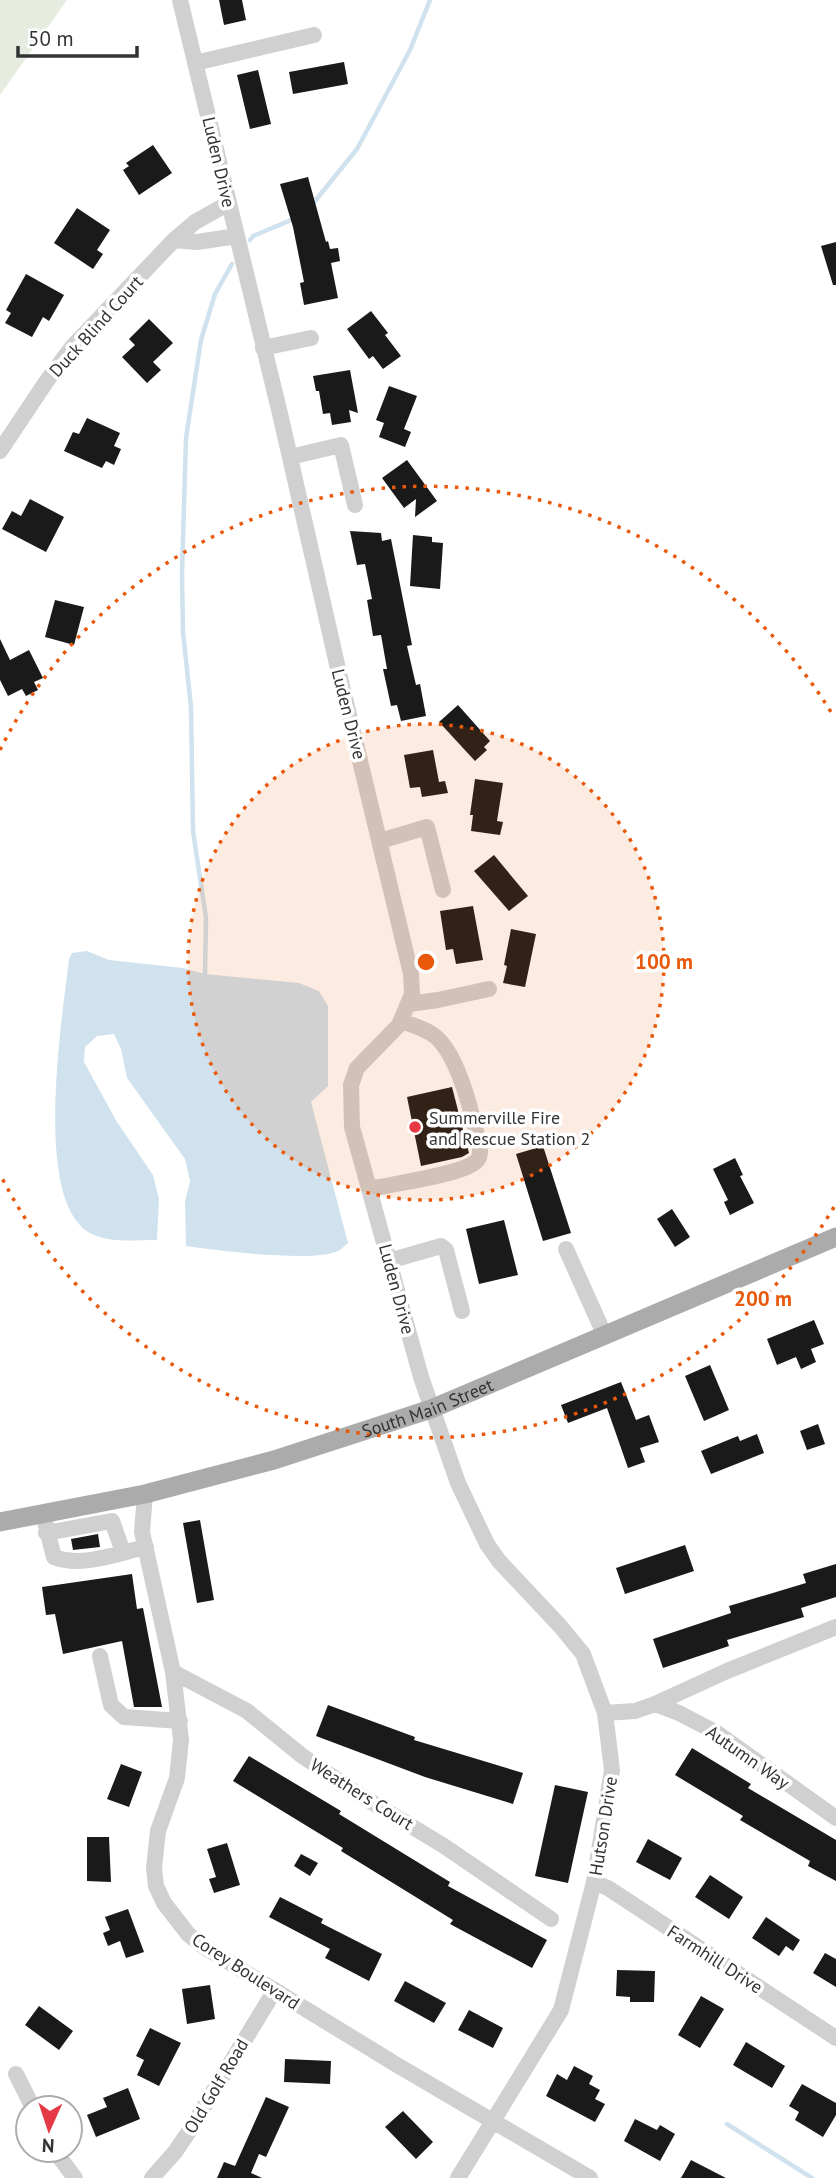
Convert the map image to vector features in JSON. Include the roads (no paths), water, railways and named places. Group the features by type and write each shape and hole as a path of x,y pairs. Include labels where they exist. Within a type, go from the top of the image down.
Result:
{"main road":[{"name":"South Main Street","path":"0,1522 45,1523 109,1511 145,1494 274,1460 431,1409 836,1237"}],"street":[{"name":"Luden Drive","path":"180,0 411,974 412,994 401,1021 390,1036 357,1068 351,1085 352,1127 431,1409"},
{"path":"195,63 314,35"},
{"name":"Duck Blind Court","path":"0,451 72,347 174,240 195,222 229,203"},
{"path":"174,240 197,242 237,236"},
{"path":"263,348 311,338"},
{"path":"290,457 341,445 355,505"},
{"path":"380,841 427,827 443,890"},
{"path":"409,1004 489,989"},
{"path":"369,1189 460,1170 480,1158 478,1138 463,1086 443,1045 435,1036 401,1021"},
{"path":"389,1261 441,1246 446,1250 462,1311"},
{"path":"566,1249 605,1336"},
{"name":"Hutson Drive","path":"431,1409 458,1483 487,1544 508,1572 576,1643 590,1668 605,1713 612,1770 594,1882 561,2010 458,2178"},
{"name":"Corey Boulevard","path":"145,1494 142,1532 173,1672 181,1740 177,1778 158,1831 154,1868 156,1886 164,1903 188,1934 214,1953 492,2122 528,2140 590,2178"},
{"path":"109,1511 123,1552"},
{"path":"45,1523 54,1557 63,1561 83,1560 146,1547"},
{"path":"605,1713 635,1711 655,1704 727,1671 836,1627"},
{"path":"100,1656 111,1704 124,1717 180,1721"},
{"name":"Weathers Court","path":"173,1672 247,1711 301,1755 355,1792 444,1846 551,1919"},
{"name":"Autumn Way","path":"655,1704 717,1733 836,1818"},
{"name":"Farmhill Drive","path":"594,1882 608,1888 836,2038"},
{"name":"Old Golf Road","path":"152,2178 188,2133 275,1990"},
{"path":"16,2074 26,2094"}],"water":[{"path":"87,951 109,960 183,968 205,974 299,983 319,991 328,1006 328,1086 311,1102 348,1243 340,1250 328,1254 289,1256 186,1246 185,1202 190,1181 185,1159 127,1078 121,1049 114,1034 97,1036 85,1047 84,1062 117,1122 153,1175 159,1199 157,1240 101,1238 74,1218 62,1189 56,1151 57,1064 69,959 72,953"}],"waterway":[{"path":"311,206 357,149 410,50 430,0"},
{"path":"250,240 253,236 296,218"},
{"path":"205,974 206,918 193,831 191,707 183,632 186,438 201,340 215,294 232,264"},
{"path":"727,2124 812,2178"}],"place":[{"name":"Summerville Fire and Rescue Station 2","path":"415,1127"}]}
